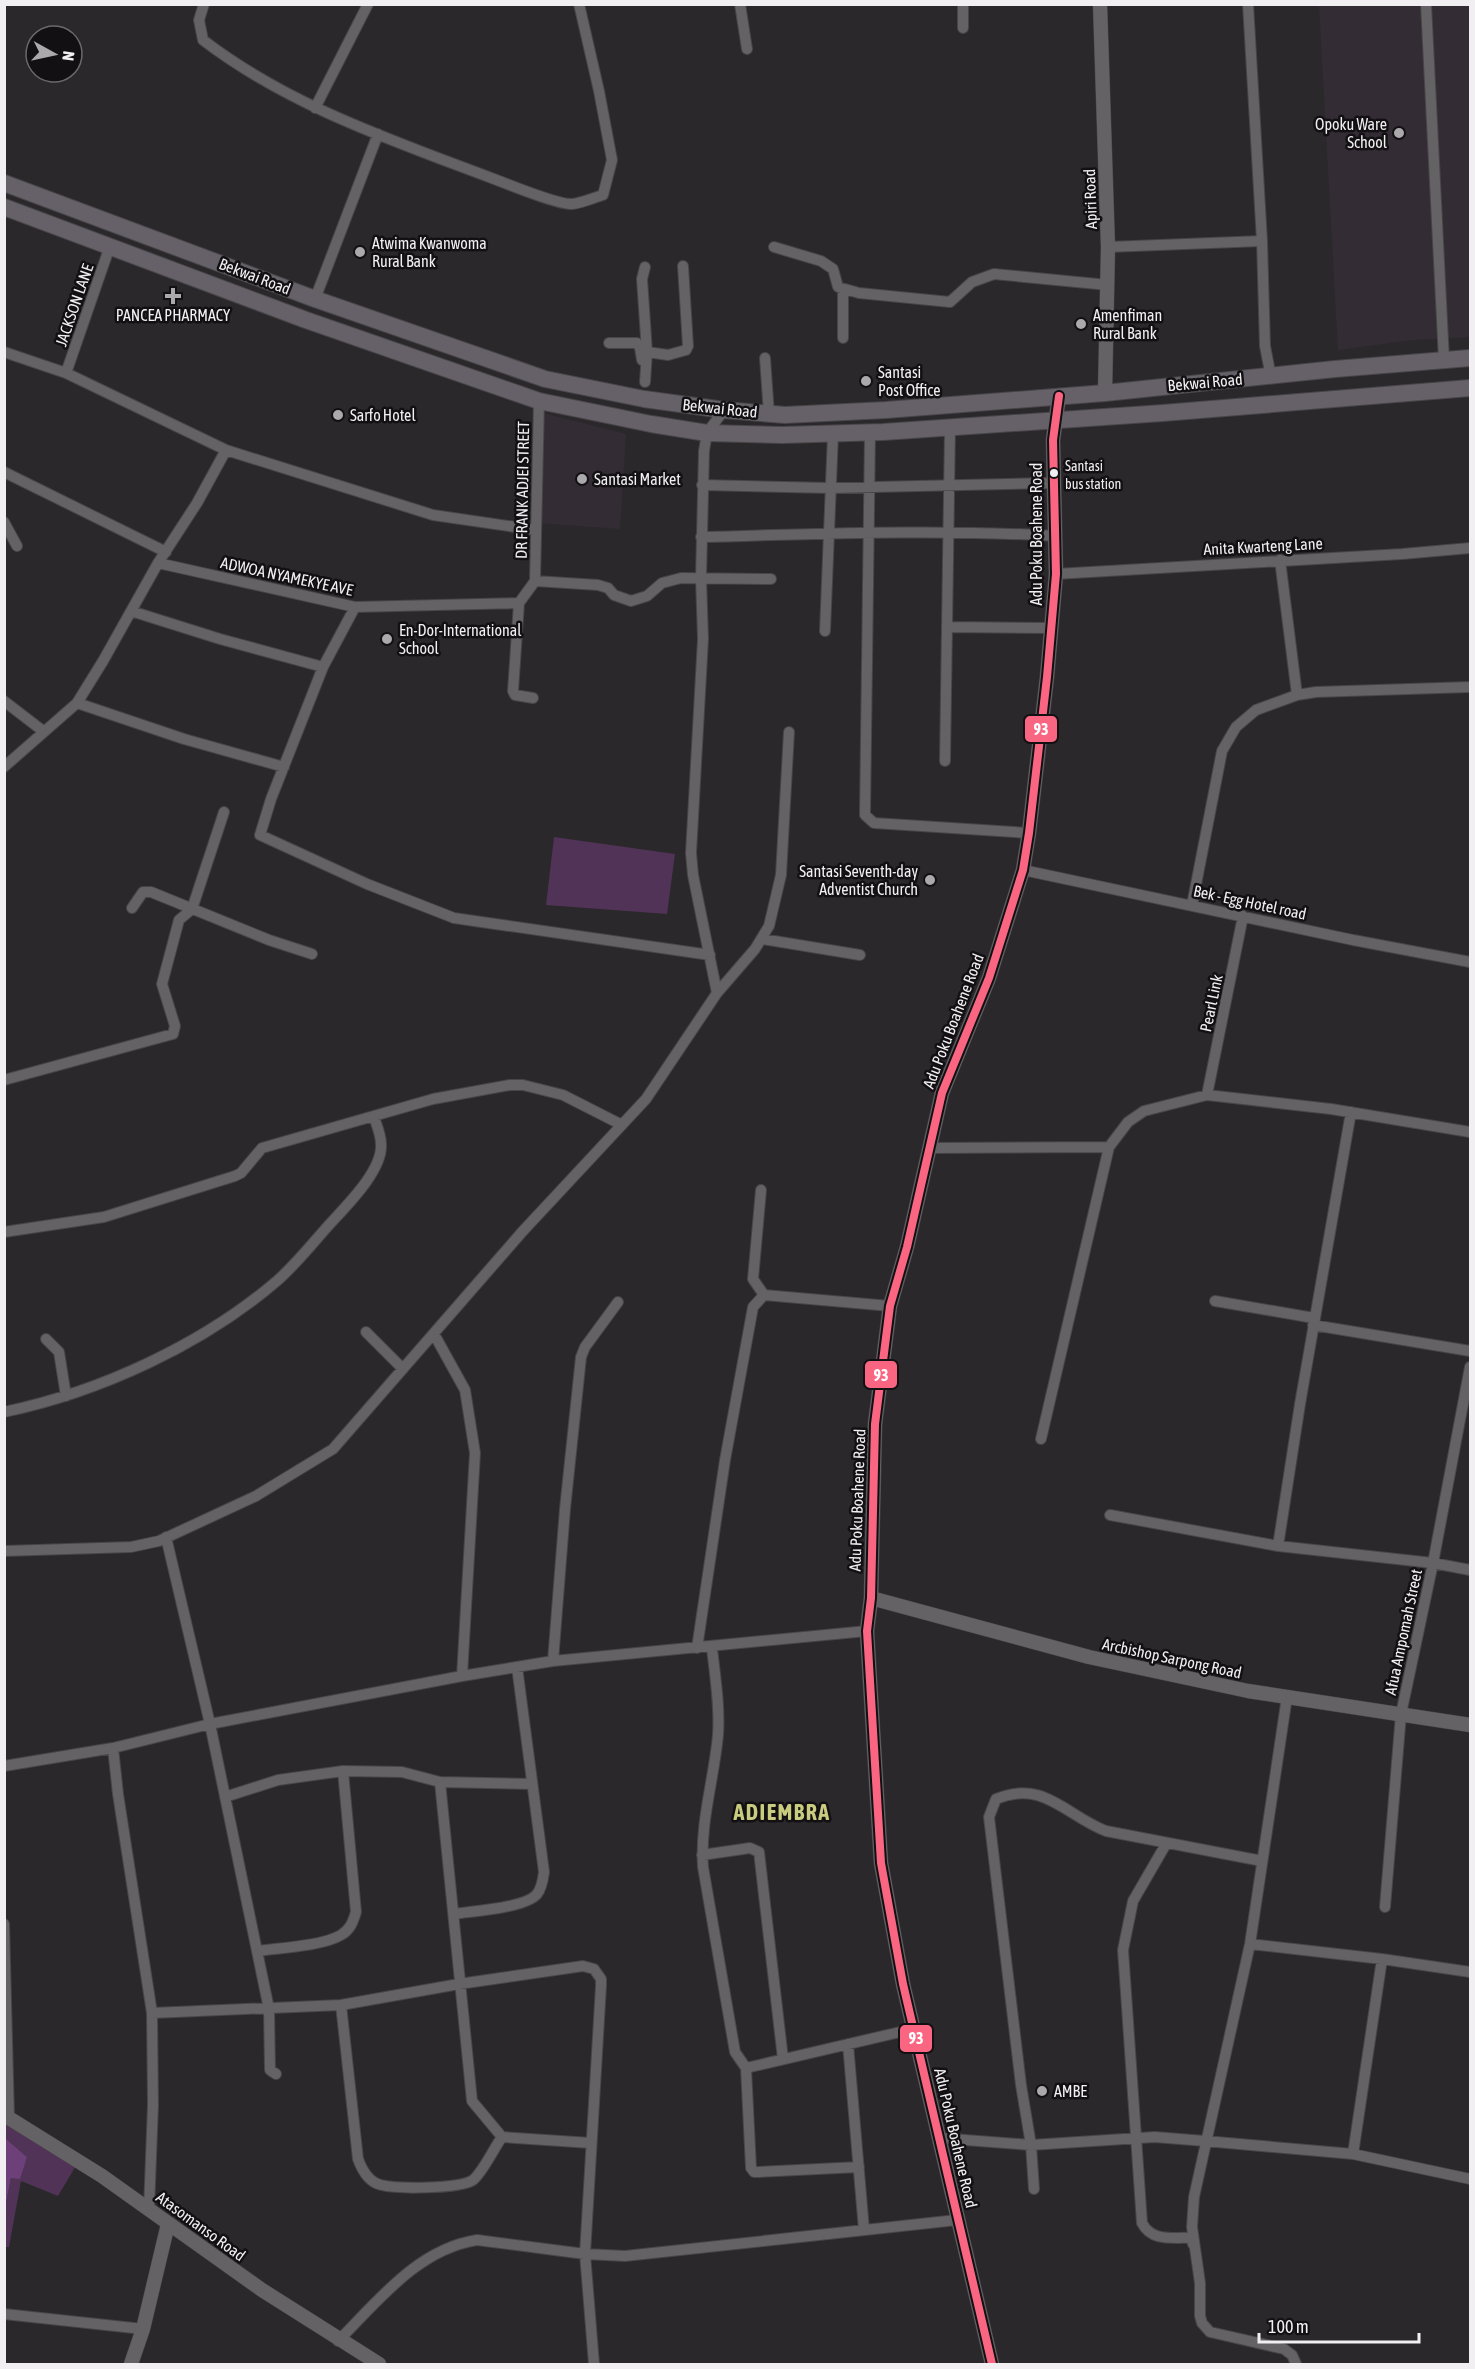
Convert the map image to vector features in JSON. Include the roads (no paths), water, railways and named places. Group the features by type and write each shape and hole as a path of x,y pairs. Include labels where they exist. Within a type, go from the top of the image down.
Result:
{"highway":[{"name":"Bekwai Road","path":"4,183 315,299 545,379 644,399 724,410 785,415 886,410 1105,393 1168,385 1470,358"},
{"name":"Bekwai Road","path":"4,207 306,320 539,400 651,424 707,433 782,435 870,432 1163,413 1470,388"},
{"path":"1335,369 1336,398"}],"street":[{"path":"204,4 199,21 203,40 225,57 315,108 534,194 571,204 603,195 612,160 579,4"},
{"path":"315,108 368,4"},
{"path":"740,4 747,49"},
{"path":"963,4 963,28"},
{"name":"Apiri Road","path":"1101,4 1108,247 1105,393"},
{"path":"1248,4 1262,242 1265,346 1270,377"},
{"path":"1426,4 1444,360"},
{"path":"315,299 378,134"},
{"path":"1108,247 1262,242"},
{"name":"JACKSON LANE","path":"66,373 110,246"},
{"path":"774,247 821,261 833,269 838,287 859,293 950,302 972,282 994,274 1108,285"},
{"path":"647,352 668,355 686,350 688,346 683,266"},
{"path":"644,399 647,352 642,279 645,267"},
{"path":"843,289 843,338"},
{"path":"609,343 637,343 640,348 645,381"},
{"path":"4,352 66,373 226,450 433,515 536,530"},
{"path":"765,358 769,414"},
{"name":"Adu Poku Boahene Road","path":"992,2364 893,1937 881,1863 867,1631 871,1598 875,1424 890,1306 908,1247 932,1148 942,1093 989,978 1023,870 1029,833 1056,574 1053,440 1059,396"},
{"name":"DR FRANK ADJEI STREET","path":"535,581 539,400"},
{"path":"717,993 693,875 691,853 703,639 700,578 702,485 707,433 724,410"},
{"path":"945,761 951,427"},
{"path":"870,432 866,816 874,823 1029,833"},
{"path":"825,631 833,434"},
{"path":"4,767 77,703 226,450"},
{"path":"4,472 166,552"},
{"path":"702,485 830,488 1054,483"},
{"path":"4,522 17,546"},
{"path":"701,537 989,532 1055,536"},
{"name":"Anita Kwarteng Lane","path":"1056,574 1470,548"},
{"path":"1280,560 1297,695"},
{"name":"ADWOA NYAMEKYE AVE","path":"158,563 356,607 519,603"},
{"path":"533,698 515,695 513,691 519,603 535,581 598,585 608,588 614,595 631,601 647,596 662,583 681,578 771,579"},
{"path":"356,607 323,667 260,835 367,884 454,918 710,955"},
{"path":"131,611 220,639 323,667"},
{"path":"948,627 1052,628"},
{"path":"1192,905 1222,751 1236,727 1256,710 1297,695 1391,688 1470,687"},
{"path":"4,701 43,731"},
{"path":"77,703 184,739 284,768"},
{"path":"4,1551 146,1545 256,1496 322,1457 343,1439 522,1232 655,1088 717,993 762,939 769,926 781,875 789,732"},
{"path":"4,1080 173,1034 175,1026 162,984 179,920 192,909 224,812"},
{"name":"Bek - Egg Hotel road","path":"1023,870 1470,962"},
{"path":"132,908 143,892 147,891 269,940 312,954"},
{"name":"Pearl Link","path":"1207,1095 1243,916"},
{"path":"762,939 860,955"},
{"path":"4,1232 104,1217 241,1173 262,1148 434,1099 510,1085 523,1085 563,1095 622,1125"},
{"path":"1041,1439 1109,1147 1135,1116 1207,1095 1351,1112 1470,1132"},
{"path":"1278,1546 1351,1112"},
{"path":"4,1412 99,1386 175,1348 227,1318 279,1280 359,1192 379,1159 382,1142 374,1117"},
{"path":"932,1148 1109,1147"},
{"path":"761,1190 753,1279 764,1294 890,1306"},
{"path":"697,1648 725,1460 753,1307 764,1294"},
{"path":"1215,1301 1470,1351"},
{"path":"553,1661 565,1509 581,1357 585,1347 618,1302"},
{"path":"366,1332 403,1369"},
{"path":"434,1334 465,1390 475,1453 462,1676"},
{"path":"46,1339 59,1352 66,1396"},
{"name":"Afua Ampomah Street","path":"1385,1907 1401,1714 1433,1563 1470,1367"},
{"path":"1458,1430 1470,1432"},
{"path":"1110,1515 1278,1546 1433,1563 1470,1570"},
{"path":"166,1537 210,1724 269,2009 270,2070 276,2074"},
{"name":"Arcbishop Sarpong Road","path":"871,1598 1089,1657 1287,1697 1470,1725"},
{"path":"4,1766 113,1748 210,1724 553,1661 712,1648 782,1638 867,1631"},
{"path":"712,1648 718,1735 702,1856 735,2052 746,2068 750,2163 754,2172 858,2167"},
{"path":"454,1914 521,1904 537,1894 543,1882 544,1872 517,1667"},
{"path":"1287,1697 1250,1944 1205,2141 1192,2211 1200,2283 1200,2316 1206,2329 1210,2332 1284,2349 1292,2355 1296,2364"},
{"path":"113,1748 152,2013 153,2105 149,2209"},
{"path":"225,1797 278,1780 343,1771 402,1772 440,1782 532,1784"},
{"path":"257,1951 328,1940 341,1935 353,1923 356,1912 343,1771"},
{"path":"440,1782 470,2094 476,2108 501,2137 591,2143"},
{"path":"1034,2188 1031,2145 1021,2085 989,1817 996,1799 1028,1793 1045,1796 1092,1826 1106,1831 1262,1861"},
{"path":"1166,1844 1133,1901 1123,1950 1141,2215 1149,2233 1158,2237 1191,2238 1195,2250"},
{"path":"702,1856 750,1848 759,1852 783,2060"},
{"path":"4,1924 7,2116"},
{"path":"1250,1944 1470,1972"},
{"path":"1353,2154 1382,1959"},
{"path":"152,2013 341,2005 459,1984 583,1966 594,1969 599,1974 601,1986 585,2254 594,2364"},
{"path":"341,2005 358,2158 366,2176 381,2186 441,2187 467,2182 476,2177 501,2137"},
{"path":"746,2068 913,2029"},
{"path":"848,2044 864,2230"},
{"name":"Atasomanso Road","path":"7,2116 102,2176 338,2341 379,2364"},
{"path":"939,2138 1031,2145 1155,2137 1353,2154 1470,2179"},
{"path":"338,2341 404,2276 438,2251 460,2242 477,2240 585,2254 625,2256 957,2220"},
{"path":"131,2364 143,2329 168,2224"},
{"path":"4,2314 143,2329"}],"place":[{"name":"Opoku Ware School","path":"1399,133"},
{"name":"Atwima Kwanwoma Rural Bank","path":"360,252"},
{"name":"PANCEA PHARMACY","path":"173,296"},
{"name":"Amenfiman Rural Bank","path":"1081,324"},
{"name":"Santasi Post Office","path":"866,381"},
{"name":"Sarfo Hotel","path":"338,415"},
{"name":"Santasi bus station","path":"1054,473"},
{"name":"Santasi Market","path":"582,479"},
{"name":"En-Dor-International School","path":"387,639"},
{"name":"Santasi Seventh-day Adventist Church","path":"930,880"},
{"name":"AMBE","path":"1042,2091"}],"district":[{"name":"ADIEMBRA","path":"782,1812"}]}
